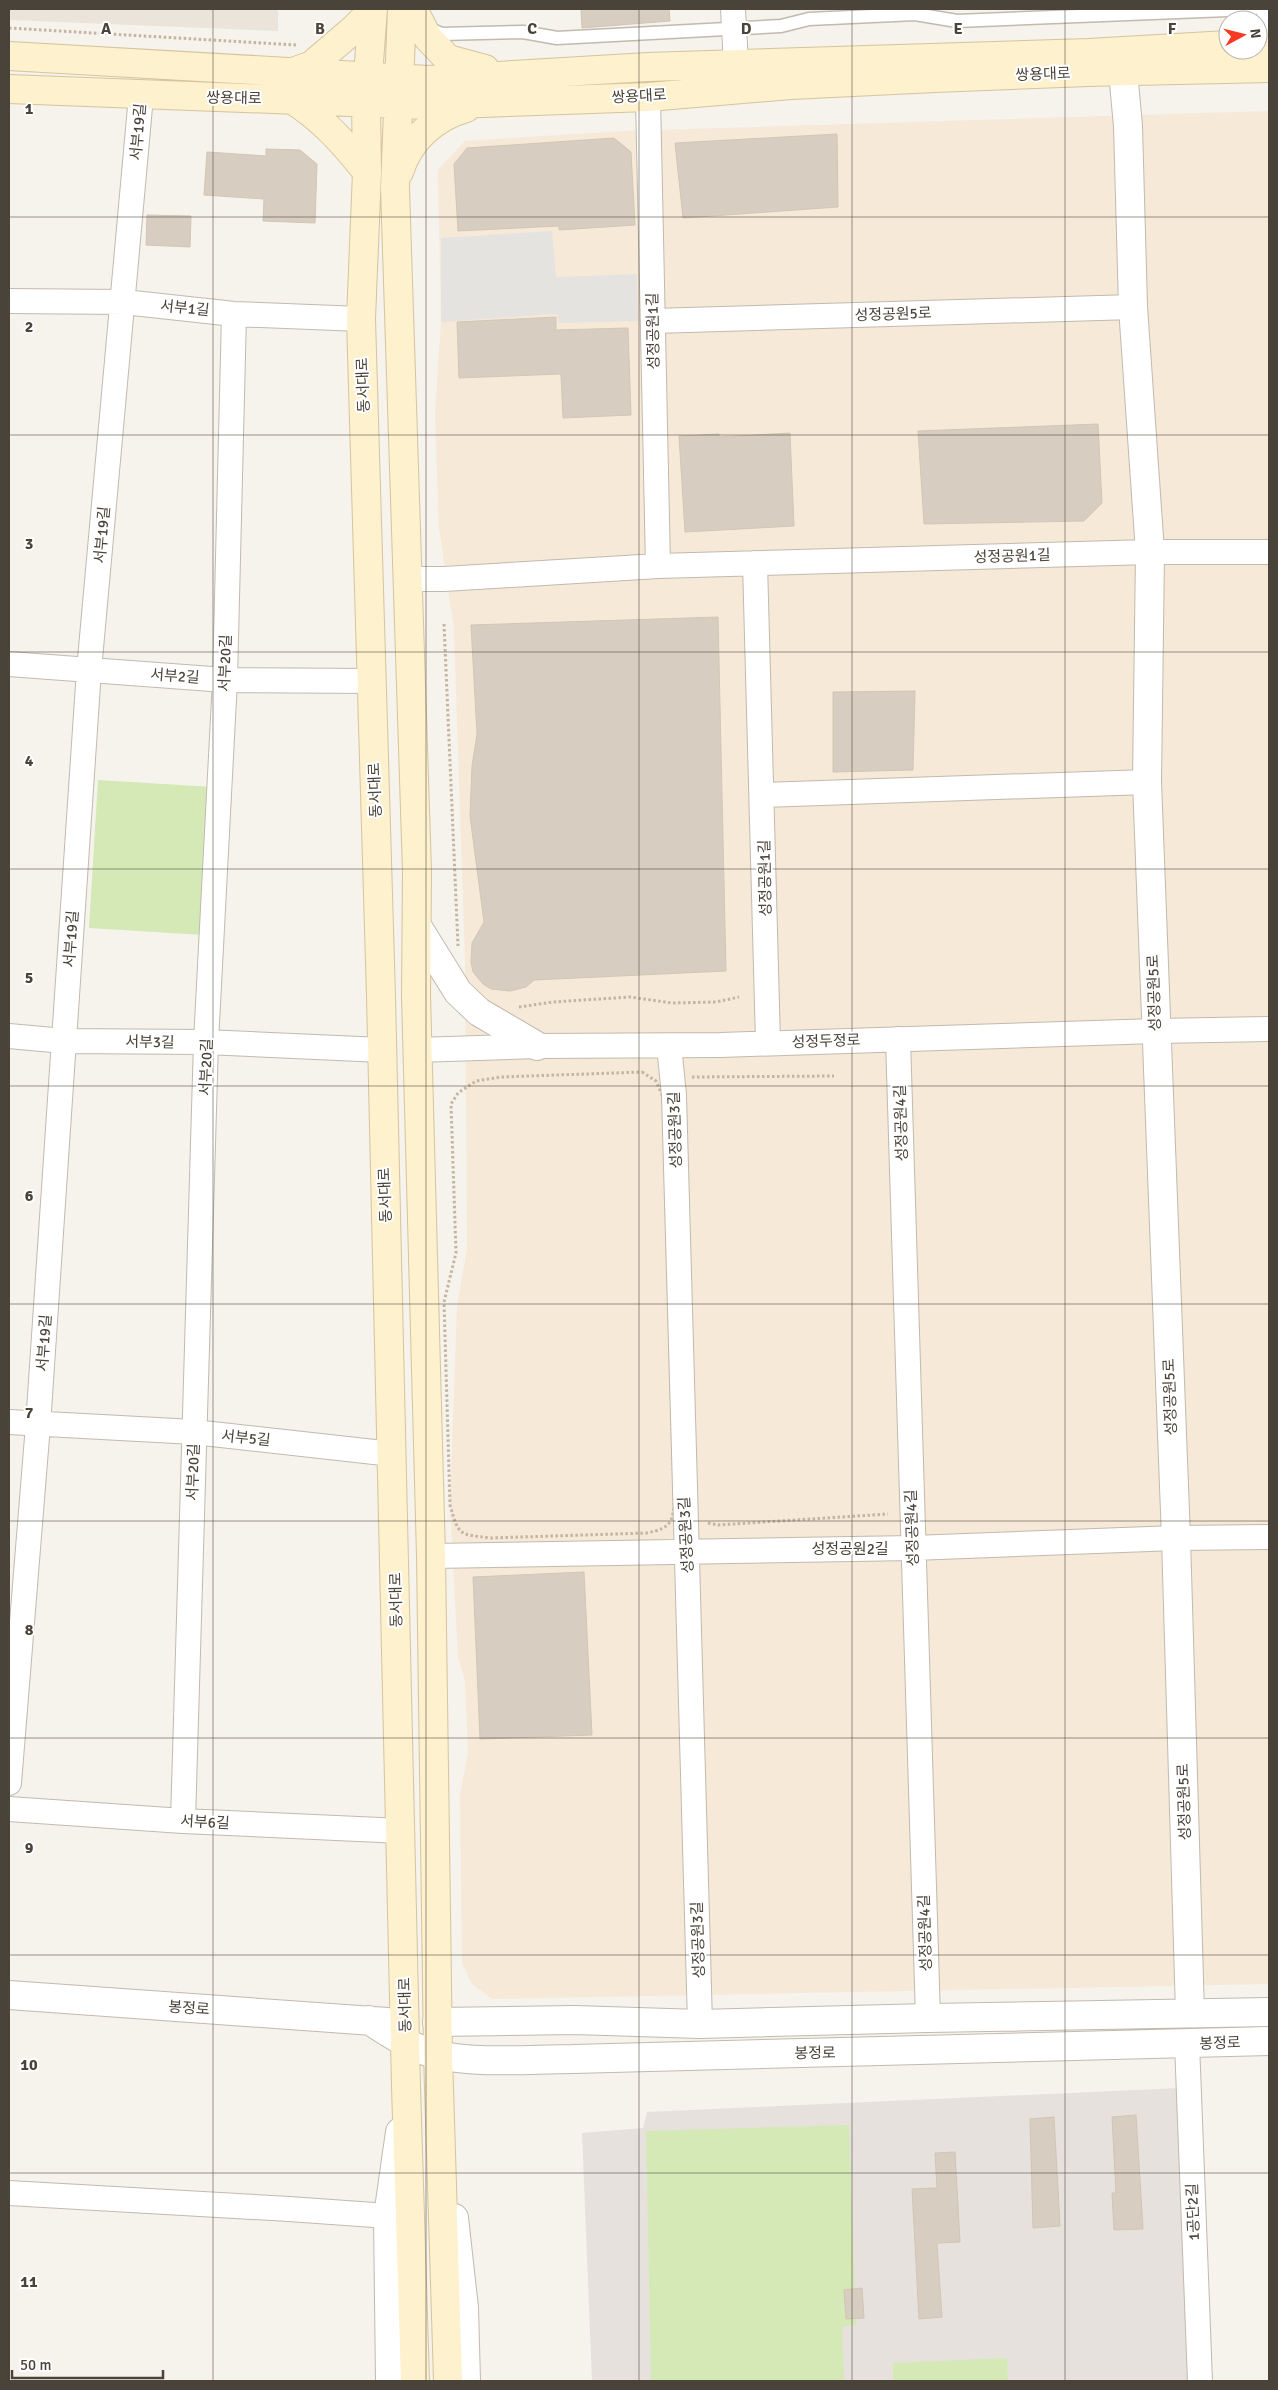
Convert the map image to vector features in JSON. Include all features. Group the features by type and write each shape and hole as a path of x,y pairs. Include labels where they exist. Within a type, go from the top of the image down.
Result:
{"main road":[{"path":"366,172 335,134 313,113 290,86 354,30 373,9"},
{"name":"동서대로","path":"373,9 367,89 361,319 382,1050 402,1832 406,2086 415,2381"},
{"path":"409,10 428,38 448,58 470,66 521,75"},
{"path":"409,10 398,92 395,188 417,926 418,1050 431,1556 437,2022 448,2381"},
{"name":"쌍용대로","path":"398,92 521,75 736,64 1089,53 1218,46"},
{"name":"쌍용대로","path":"9,56 290,86 367,89 490,103 648,96 791,85 1088,72 1269,68"},
{"name":"쌍용대로","path":"9,89 141,96 290,86"},
{"path":"395,188 404,158 420,133 440,119 464,108 490,103"},
{"name":"성정두정로","path":"382,1050 418,1050"},
{"name":"봉정로","path":"406,2033 437,2022"}],"street":[{"path":"1268,9 1269,19"},
{"path":"734,19 736,64"},
{"name":"성정공원5로","path":"1123,72 1128,126 1133,307 1150,552 1147,782 1176,1538 1190,2013"},
{"name":"서부19길","path":"9,1783 38,1425 89,670 124,302 141,96"},
{"name":"성정공원1길","path":"648,96 658,566"},
{"name":"서부1길","path":"9,301 124,302 234,314 361,319"},
{"name":"성정공원5로","path":"653,321 1133,307"},
{"name":"서부20길","path":"183,1821 206,1042 225,680 234,314"},
{"name":"성정공원1길","path":"408,579 444,580 658,566 1150,552 1269,552"},
{"name":"성정공원1길","path":"755,563 763,795 768,1042"},
{"name":"서부2길","path":"9,664 225,680 372,681"},
{"path":"763,795 1147,782"},
{"path":"417,926 458,992 479,1012 537,1046"},
{"name":"성정두정로","path":"418,1050 537,1046 669,1046 1156,1030 1269,1029"},
{"name":"서부3길","path":"9,1036 64,1041 206,1042 382,1050"},
{"name":"성정공원4길","path":"898,1039 928,2018"},
{"name":"성정공원3길","path":"669,1046 674,1095 700,2024"},
{"name":"서부5길","path":"9,1422 194,1432 392,1454"},
{"name":"성정공원2길","path":"431,1556 687,1550 913,1548 1176,1538 1269,1537"},
{"name":"서부6길","path":"9,1809 183,1821 402,1832"},
{"name":"봉정로","path":"9,1995 369,2020 406,2033 438,2055 492,2059 573,2059 1269,2041"},
{"name":"봉정로","path":"437,2022 574,2020 700,2024 1269,2012"},
{"name":"1공단2길","path":"1186,2044 1200,2381"},
{"path":"390,2381 388,2216 406,2086"},
{"path":"439,2087 464,2308 466,2381"},
{"path":"9,2193 290,2208 388,2216"}],"lane":[{"path":"409,10 428,29 442,34 524,32 557,38 734,19 781,26 809,19 915,14 957,21 1253,9"}],"path":[{"path":"9,28 302,45"},
{"path":"444,624 458,955"},
{"path":"513,1007 553,1002 630,997 672,1003 716,1002 739,997"},
{"path":"642,1072 656,1081 663,1097 674,1503 671,1520 663,1530 647,1533 490,1538 466,1535 457,1530 450,1505 444,1302 456,1253 452,1104 458,1093 476,1081 501,1077 642,1072"},
{"path":"688,1082 691,1077 834,1076"},
{"path":"703,1521 718,1525 888,1514"}],"shaded area":[{"path":"9,9 278,9 278,31 9,20"},
{"path":"1269,111 1269,1984 492,1999 472,1984 462,1963 460,1795 468,1753 465,1681 458,1656 450,1505 457,1307 467,1249 465,960 454,629 439,528 435,413 441,323 438,170 465,141 624,131"},
{"path":"552,231 556,277 637,274 638,321 559,323 557,314 441,322 441,238"},
{"path":"1180,2088 1190,2381 592,2381 582,2133 643,2128 647,2112"}],"green space":[{"path":"98,780 213,787 204,935 89,928"},
{"path":"849,2125 856,2325 842,2327 844,2381 651,2381 646,2131"},
{"path":"1007,2358 1008,2381 893,2381 893,2363"}],"building":[{"path":"581,9 669,9 670,21 582,28"},
{"path":"837,134 838,207 683,218 675,143"},
{"path":"614,138 631,152 635,225 559,230 559,226 458,231 454,164 467,148"},
{"path":"266,149 300,150 317,164 315,223 263,221 264,199 204,195 207,152 266,156"},
{"path":"147,215 191,216 190,247 146,245"},
{"path":"556,317 556,330 628,328 631,415 563,418 561,374 459,378 457,322"},
{"path":"1098,424 1102,503 1084,521 924,524 918,431"},
{"path":"790,433 794,526 685,532 679,436 719,434 719,437"},
{"path":"718,617 726,971 534,980 526,987 510,991 491,989 483,984 473,972 471,962 472,943 484,922 470,816 472,766 477,734 471,625"},
{"path":"915,691 913,770 833,772 833,692"},
{"path":"584,1572 592,1735 480,1739 473,1577"},
{"path":"1136,2115 1143,2229 1114,2230 1112,2193 1116,2193 1112,2117"},
{"path":"1054,2117 1060,2226 1033,2228 1030,2119"},
{"path":"955,2152 960,2242 937,2243 942,2317 919,2319 912,2189 937,2188 935,2153"},
{"path":"862,2288 864,2318 846,2319 844,2290"}]}
